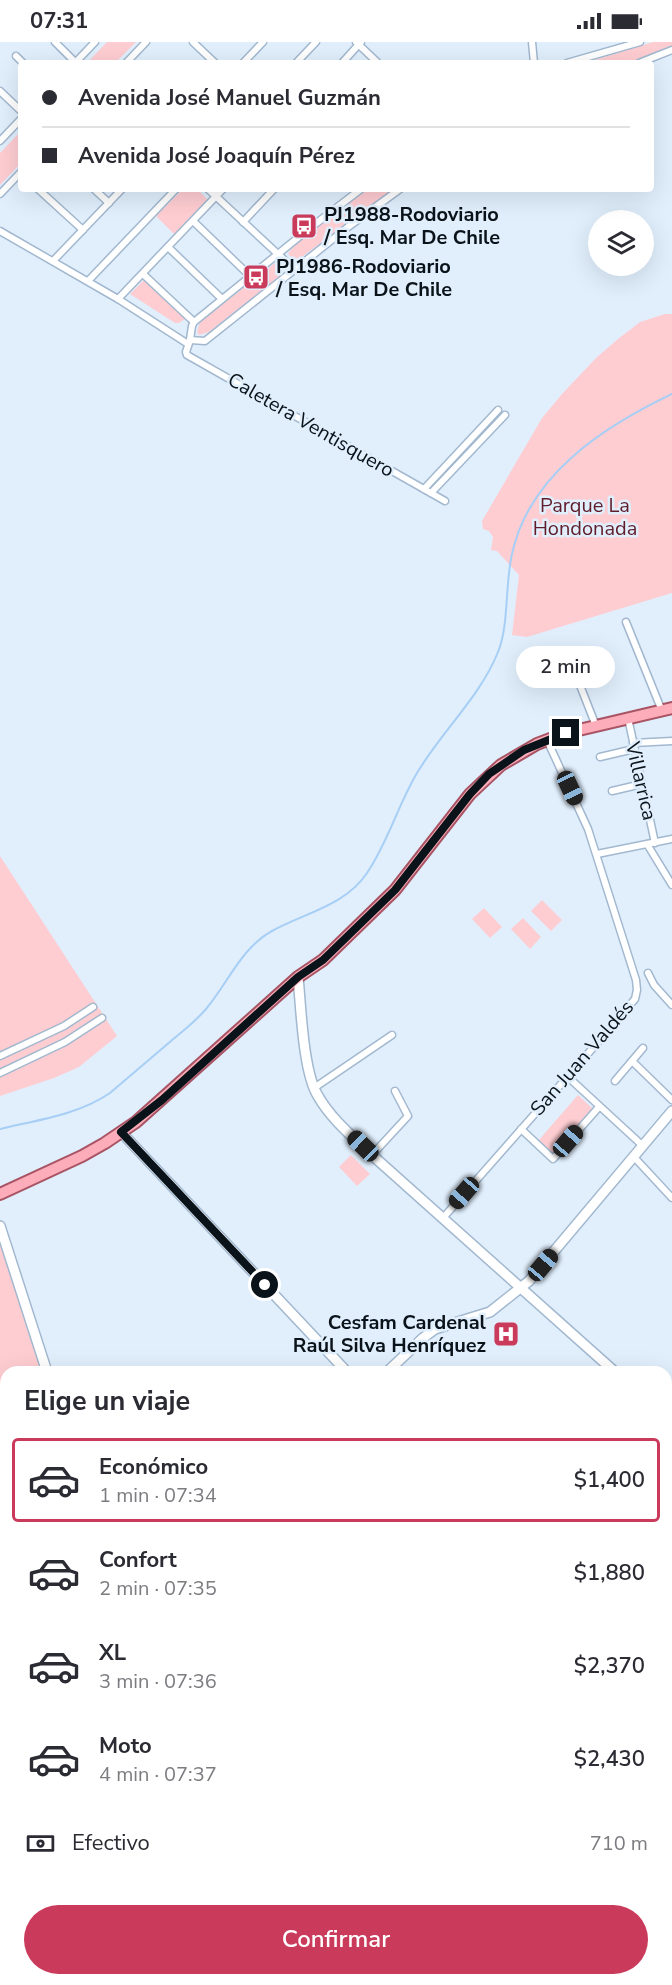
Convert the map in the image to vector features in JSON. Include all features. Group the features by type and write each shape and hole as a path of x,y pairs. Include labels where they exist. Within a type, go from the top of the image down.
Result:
{"main road":[{"path":"0,1194 82,1156 121,1132 162,1100 298,977 323,960 395,890 480,783 513,756 547,740 667,710"}],"street":[{"path":"55,42 73,60"},
{"path":"79,60 95,42"},
{"path":"129,60 146,42"},
{"path":"193,42 212,60"},
{"path":"246,60 263,42"},
{"path":"299,60 316,42"},
{"path":"532,42 534,60"},
{"path":"577,60 640,42"},
{"path":"345,60 359,43 375,60"},
{"path":"647,60 672,51"},
{"path":"16,56 20,60"},
{"path":"0,91 18,108"},
{"path":"0,140 18,122"},
{"path":"0,194 18,175"},
{"path":"41,192 82,230"},
{"path":"97,192 109,203"},
{"path":"53,261 119,192"},
{"path":"88,281 173,192"},
{"path":"211,192 294,269"},
{"path":"118,299 220,192"},
{"path":"243,222 271,192"},
{"path":"357,192 194,322 189,342 205,340 396,192"},
{"path":"193,221 250,276"},
{"name":"Caletera Ventisquero","path":"0,231 189,342 187,355 445,501"},
{"path":"168,247 222,299"},
{"path":"143,274 194,322"},
{"path":"424,489 498,410"},
{"path":"431,494 505,415"},
{"path":"492,416 498,422"},
{"path":"626,622 667,710"},
{"path":"572,665 596,726"},
{"name":"Villarrica","path":"628,718 655,843"},
{"name":"San Juan Valdés","path":"443,1218 633,1002 637,990 629,954 597,854 547,740"},
{"path":"600,757 634,746 672,741"},
{"path":"612,791 642,784"},
{"path":"597,854 672,839"},
{"name":"Villarrica","path":"647,844 672,885"},
{"path":"648,973 654,985 672,1005"},
{"path":"298,977 306,1052 314,1088 321,1101 372,1155 608,1366"},
{"path":"0,1056 47,1034 93,1007"},
{"path":"79,1016 86,1022 85,1029"},
{"path":"0,1073 53,1048 102,1018"},
{"path":"314,1088 392,1035"},
{"path":"615,1081 643,1048"},
{"path":"632,1061 672,1100"},
{"path":"568,1077 643,1146"},
{"path":"372,1155 408,1116 395,1091"},
{"path":"521,1129 553,1159 599,1107"},
{"path":"393,1366 435,1329 490,1312 520,1288 543,1265 672,1111"},
{"path":"121,1132 341,1366"},
{"path":"634,1157 672,1198"},
{"path":"0,1226 45,1366"}],"green space":[{"path":"107,42 136,42 118,60 90,60"},
{"path":"653,42 672,42 672,47 635,60 595,60"},
{"path":"18,134 18,166 0,185 0,153"},
{"path":"180,192 200,192 209,201 175,235 156,216"},
{"path":"365,192 390,192 296,261 288,254 312,230"},
{"path":"275,263 283,270 280,276 209,332 199,335 197,332 200,322"},
{"path":"145,279 185,319 175,323 130,294"},
{"name":"Parque La Hondonada","path":"672,314 672,593 527,637 512,635 519,575 497,551 491,550 493,537 489,531 483,529 482,521 542,418 562,394 596,358 618,339 640,322"},
{"path":"0,856 117,1036 79,1067 0,1096"},
{"path":"542,900 562,920 551,931 531,911"},
{"path":"484,908 502,927 490,938 472,919"},
{"path":"523,918 541,937 530,949 511,929"},
{"path":"578,1095 594,1110 553,1155 538,1141"},
{"path":"351,1155 370,1174 357,1186 339,1167"},
{"path":"0,1240 41,1366 0,1366"}],"waterway":[{"path":"0,1129 71,1112 110,1093 198,1018 243,956 261,938 336,901 358,884 381,849 417,773 471,699 498,652 504,630 512,554 521,526 534,500 552,477 596,438 620,422 672,394"}],"place":[{"name":"PJ1988-Rodoviario / Esq. Mar De Chile","path":"304,226"},
{"name":"PJ1986-Rodoviario / Esq. Mar De Chile","path":"256,277"},
{"name":"Cesfam Cardenal Raúl Silva Henríquez","path":"506,1334"}],"route":[{"path":"265,1285 121,1132 162,1100 298,977 323,960 381,904 409,873 470,794 489,774 524,750 566,733"}]}
